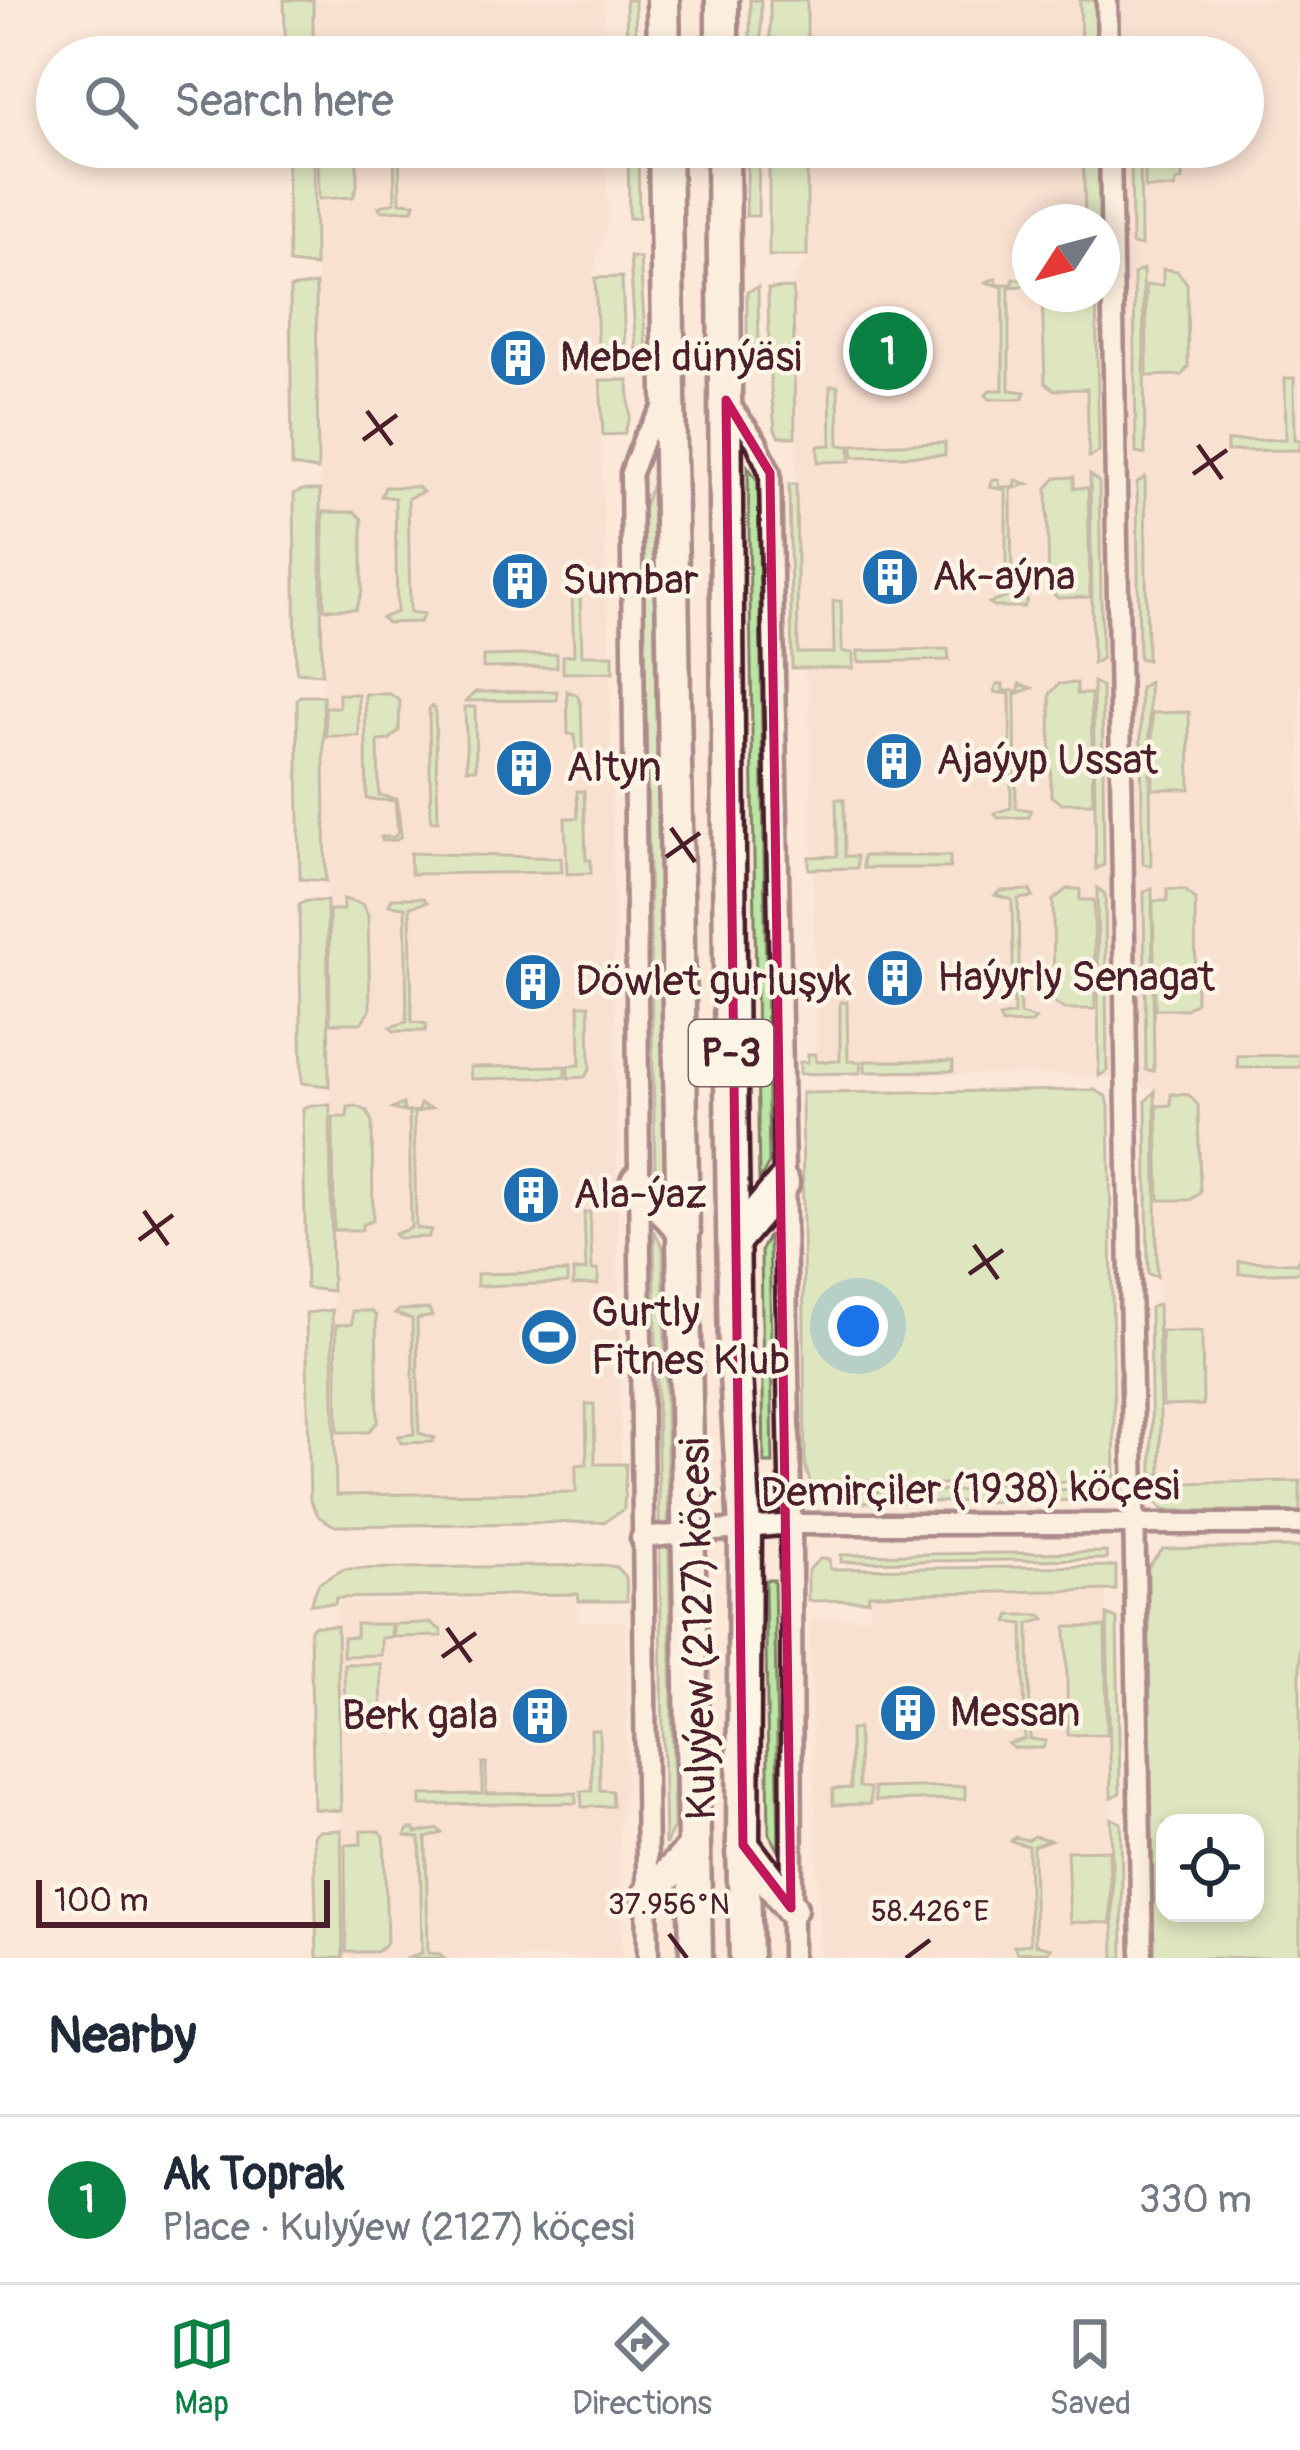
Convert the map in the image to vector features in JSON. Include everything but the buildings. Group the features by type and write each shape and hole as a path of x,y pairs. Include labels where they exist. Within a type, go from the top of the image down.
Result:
{"highway":[{"path":"663,0 664,36"},
{"path":"722,0 722,36"},
{"name":"Kulyýew (2127) köçesi","path":"666,168 674,909 691,1532 696,1958"},
{"name":"Kulyýew (2127) köçesi","path":"723,168 730,1062 735,1357 745,1528 742,1844 746,1958"},
{"path":"637,1181 684,1231"},
{"path":"736,1239 783,1183"},
{"path":"742,1844 791,1908"},
{"path":"648,1895 694,1848"}],"street":[{"path":"1107,0 1108,36"},
{"path":"1110,168 1142,1958"},
{"path":"648,1958 631,473 644,438 671,397"},
{"path":"726,400 756,441 770,473 791,1524 792,1958"},
{"name":"Demirçiler (1938) köçesi","path":"640,1538 791,1524 1300,1524"}],"highlighted area":[{"path":"726,400 770,473 791,1908 743,1845"}],"shaded area":[{"path":"313,0 604,0 605,36 314,36"},
{"path":"808,0 1300,0 1300,1480 1162,1482 1155,1090 1097,1075 862,1074 861,1061 816,1060 809,691 799,651 793,278 808,257 808,168 1264,168 1264,36 808,36"},
{"path":"315,168 607,168 608,219 593,275 610,652 621,1463 575,1464 574,1491 336,1495"},
{"path":"1106,1590 1113,1958 820,1958 809,1619 869,1617 869,1595"},
{"path":"576,1597 577,1621 625,1621 627,1788 619,1827 622,1958 344,1958 337,1602"}],"green space":[{"path":"284,0 313,0 313,36 285,36"},
{"path":"626,0 635,0 636,36 627,36"},
{"path":"750,0 761,0 761,36 750,36"},
{"path":"770,0 807,0 807,36 770,36"},
{"path":"1080,0 1098,0 1099,36 1081,36"},
{"path":"287,168 314,168 315,266 289,263"},
{"path":"318,168 357,168 353,197 319,199"},
{"path":"394,168 399,168 400,202 415,203 413,210 382,211 378,207 395,202"},
{"path":"628,168 638,168 639,218 629,218"},
{"path":"747,168 759,168 758,216 746,216"},
{"path":"769,168 807,168 807,256 769,256"},
{"path":"1084,168 1101,168 1102,204 1085,204"},
{"path":"1131,168 1140,168 1141,246 1132,244"},
{"path":"1145,170 1182,172 1182,180 1175,188 1145,188"},
{"path":"630,257 640,258 646,351 636,351"},
{"path":"1143,269 1145,455 1136,453 1134,274"},
{"path":"1163,269 1177,271 1187,283 1188,367 1182,375 1147,376 1146,285 1163,285"},
{"path":"622,277 625,344 598,346 595,278"},
{"path":"996,278 997,284 1012,284 1009,390 1025,392 1022,399 986,395 990,390 1003,390 1003,287 986,282"},
{"path":"316,284 318,470 292,466 290,288"},
{"path":"758,287 759,349 747,340 747,292"},
{"path":"793,288 794,357 769,358 768,289"},
{"path":"1043,312 1096,312 1099,452 1089,457 1087,389 1055,390 1045,383"},
{"path":"769,366 794,366 795,437 779,437 775,430"},
{"path":"1285,378 1294,378 1295,439 1300,440 1300,450 1227,451 1227,441 1286,439"},
{"path":"600,380 628,380 630,417 624,434 603,435"},
{"path":"830,386 838,386 839,445 850,446 850,461 818,462 818,446 831,445"},
{"path":"945,443 945,455 853,457 853,445"},
{"path":"748,467 758,481 769,1163 759,1182"},
{"path":"1090,475 1099,482 1102,658 1093,664"},
{"path":"1074,477 1074,488 1088,488 1090,597 1058,598 1049,590 1047,488 1056,478"},
{"path":"1145,477 1147,660 1139,658 1137,483"},
{"path":"993,480 999,480 1000,487 1015,487 1016,480 1028,484 1011,489 1012,598 1027,600 1024,607 989,603 1006,598 1006,490 990,487"},
{"path":"652,484 665,1187 655,1169 642,512"},
{"path":"789,484 796,484 798,653 834,653 833,601 841,601 842,652 853,653 853,668 792,668"},
{"path":"385,487 418,487 423,492 408,498 410,612 424,614 420,622 387,623 382,618 397,612 395,498 381,496"},
{"path":"320,490 322,674 297,672 296,667 294,494"},
{"path":"323,512 355,512 362,519 362,591 356,609 324,609"},
{"path":"572,595 580,595 582,655 613,655 613,672 563,673 563,656 574,655"},
{"path":"948,649 949,660 858,662 858,651"},
{"path":"557,654 557,667 483,668 483,656"},
{"path":"1093,682 1102,687 1104,865 1096,869"},
{"path":"1149,682 1151,866 1143,864 1140,688"},
{"path":"1077,683 1077,694 1091,694 1093,803 1061,803 1051,796 1050,694 1059,684"},
{"path":"997,684 1003,684 1003,691 1019,691 1020,684 1032,688 1015,694 1016,808 1031,810 1029,817 998,818 994,813 1011,808 1010,694 994,692"},
{"path":"557,691 557,700 466,701 475,692"},
{"path":"567,691 577,695 581,704 583,765 577,765 575,735 568,734"},
{"path":"339,694 358,694 359,736 326,736 325,707 339,707"},
{"path":"365,694 390,694 400,701 399,731 389,740 378,741 379,795 397,799 401,836 397,840 382,841 381,837 398,833 395,801 367,799"},
{"path":"300,696 323,696 326,881 300,879"},
{"path":"432,706 435,709 438,821 431,821"},
{"path":"465,707 475,707 476,769 467,769"},
{"path":"1189,712 1190,789 1153,789 1152,713"},
{"path":"577,791 584,791 586,860 591,860 591,873 567,874 565,818 578,818"},
{"path":"836,799 844,799 845,856 857,856 857,868 809,869 809,857 837,856"},
{"path":"410,853 561,858 562,872 411,874"},
{"path":"863,856 950,856 950,868 863,868"},
{"path":"1097,888 1105,894 1107,1071 1099,1076"},
{"path":"1152,888 1154,1071 1146,1070 1144,892"},
{"path":"1067,889 1080,889 1080,900 1094,900 1095,1009 1064,1009 1054,1002 1053,900"},
{"path":"1167,889 1185,890 1195,900 1196,1002 1186,1009 1155,1009 1153,901 1167,901"},
{"path":"1030,890 1033,897 1018,899 1020,1014 1036,1019 1002,1024 999,1017 1014,1014 1012,900 995,895"},
{"path":"392,898 427,902 410,907 412,1022 427,1024 425,1031 390,1027 407,1022 405,907 389,905"},
{"path":"343,899 362,904 368,915 370,1010 361,1023 330,1023 329,910 343,910"},
{"path":"327,901 329,1086 302,1083 299,904"},
{"path":"840,1002 847,1002 848,1061 861,1062 860,1073 800,1074 800,1062 808,1062 808,1054 815,1054 816,1062 840,1061"},
{"path":"579,1005 589,1005 590,1069 585,1077 568,1078 568,1066 580,1065"},
{"path":"1300,1055 1300,1067 1238,1068 1237,1056"},
{"path":"865,1061 953,1061 953,1071 865,1072"},
{"path":"565,1066 565,1077 471,1079 470,1067"},
{"path":"1095,1090 1107,1097 1109,1107 1115,1481 829,1486 828,1494 818,1489 805,1463 802,1093"},
{"path":"1155,1091 1157,1277 1148,1274 1146,1101"},
{"path":"1171,1094 1189,1095 1198,1105 1200,1193 1190,1200 1159,1200 1157,1106 1171,1105"},
{"path":"420,1104 431,1108 414,1113 416,1228 431,1230 428,1237 398,1238 394,1234 411,1228 409,1113 405,1112 419,1111"},
{"path":"330,1105 332,1291 306,1288 303,1108"},
{"path":"348,1107 367,1111 372,1122 373,1220 362,1225 362,1230 334,1230 333,1117 347,1117"},
{"path":"584,1212 590,1212 592,1270 598,1270 598,1284 573,1285 573,1271 586,1270"},
{"path":"654,1231 663,1248 674,1827 665,1845"},
{"path":"769,1234 773,1463 764,1463 761,1250"},
{"path":"1298,1258 1300,1272 1239,1274 1239,1261 1297,1263"},
{"path":"567,1272 567,1283 477,1286 477,1274"},
{"path":"1158,1304 1161,1474 1152,1474 1150,1308"},
{"path":"429,1309 432,1316 417,1319 419,1433 435,1438 401,1443 398,1436 414,1434 412,1319 395,1314"},
{"path":"332,1310 336,1495 576,1492 576,1465 587,1464 586,1404 594,1404 595,1464 626,1464 624,1509 604,1522 335,1526 319,1517 310,1501 306,1313"},
{"path":"352,1311 371,1311 376,1316 378,1422 368,1432 338,1432 336,1325 352,1324"},
{"path":"1161,1331 1202,1331 1203,1405 1163,1406"},
{"path":"1152,1478 1161,1478 1162,1483 1300,1481 1300,1512 1163,1510 1154,1500"},
{"path":"1115,1489 1110,1500 840,1503 840,1492"},
{"path":"1300,1547 1300,1958 1154,1958 1148,1567 1163,1549"},
{"path":"1106,1552 1107,1559 841,1562 841,1555"},
{"path":"820,1559 829,1559 830,1569 1116,1566 1116,1590 869,1594 868,1600 808,1601 808,1570"},
{"path":"616,1567 626,1578 627,1601 579,1601 578,1594 336,1598 335,1604 310,1604 319,1583 344,1569"},
{"path":"765,1580 774,1580 779,1851 769,1833"},
{"path":"1010,1615 1045,1619 1029,1624 1030,1739 1046,1741 1043,1748 1008,1744 1025,1739 1023,1624 1007,1622"},
{"path":"1107,1615 1117,1619 1120,1793 1111,1798"},
{"path":"431,1623 442,1636 393,1637 393,1624"},
{"path":"356,1624 391,1624 391,1637 381,1638 381,1655 343,1656 343,1638 356,1637"},
{"path":"314,1626 337,1626 341,1811 314,1809 310,1631"},
{"path":"1066,1627 1105,1627 1107,1734 1068,1735"},
{"path":"344,1664 381,1664 382,1727 345,1728"},
{"path":"858,1729 859,1787 870,1788 870,1804 833,1805 833,1789 851,1788 850,1730"},
{"path":"591,1730 599,1730 600,1790 612,1791 613,1806 582,1807 581,1791 592,1791"},
{"path":"482,1763 486,1763 486,1794 576,1793 576,1803 421,1805 421,1795 482,1794"},
{"path":"965,1786 965,1799 875,1801 874,1788"},
{"path":"1111,1818 1121,1823 1123,1958 1114,1958"},
{"path":"408,1829 442,1833 426,1838 428,1953 444,1958 406,1958 422,1953 420,1838 405,1836"},
{"path":"341,1830 343,1958 317,1958 314,1835"},
{"path":"361,1831 379,1831 384,1836 387,1942 377,1952 346,1952 345,1845 361,1844"},
{"path":"1034,1836 1050,1840 1033,1846 1035,1944 1051,1948 1017,1953 1014,1946 1030,1944 1028,1846 1011,1841"},
{"path":"1109,1850 1111,1923 1070,1922 1067,1851"}],"place":[{"name":"Ak Toprak","path":"888,351"},
{"name":"Mebel dünýäsi","path":"518,358"},
{"name":"Ak-aýna","path":"890,577"},
{"name":"Sumbar","path":"520,581"},
{"name":"Ajaýyp Ussat","path":"894,761"},
{"name":"Altyn","path":"524,768"},
{"name":"Haýyrly Senagat","path":"895,978"},
{"name":"Döwlet gurluşyk","path":"533,982"},
{"name":"Ala-ýaz","path":"531,1195"},
{"name":"Gurtly Fitnes Klub","path":"549,1337"},
{"name":"Messan","path":"908,1713"},
{"name":"Berk gala","path":"540,1716"}]}
